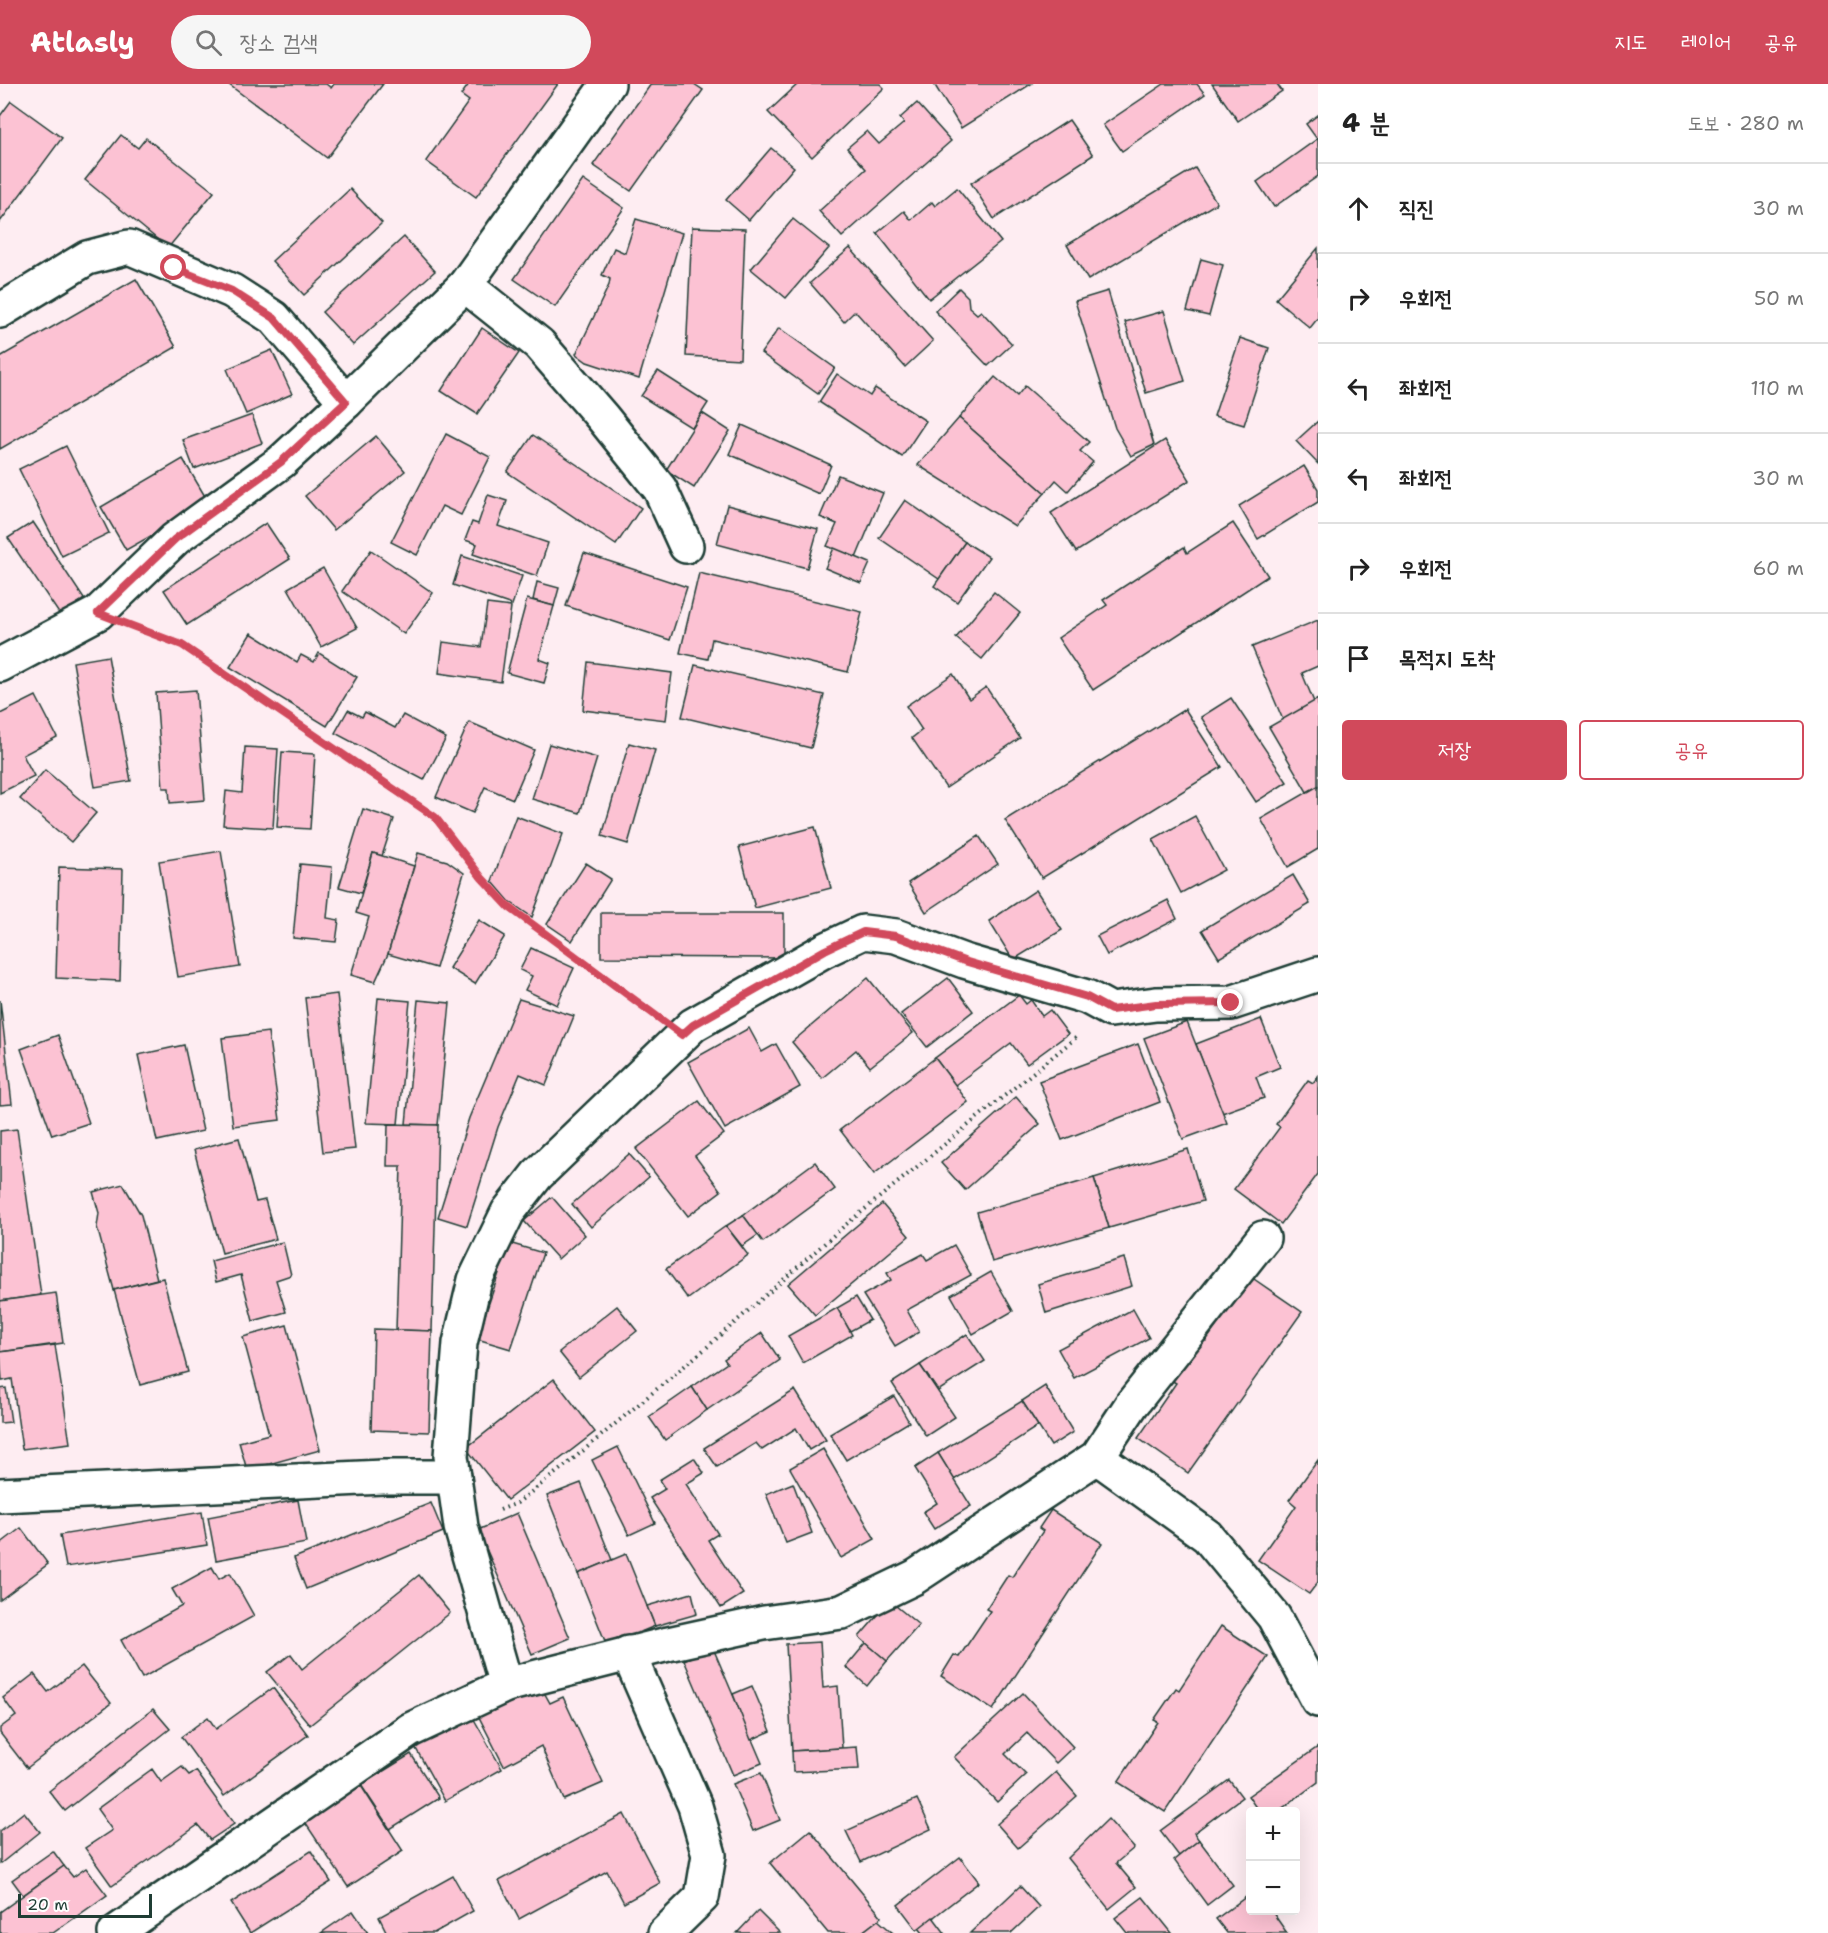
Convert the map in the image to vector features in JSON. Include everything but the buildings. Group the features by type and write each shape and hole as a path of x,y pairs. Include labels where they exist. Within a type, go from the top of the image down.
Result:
{"street":[{"path":"0,665 98,613 175,539 281,462 346,402 465,285 608,84"},
{"path":"0,311 87,258 129,247 232,291 274,318 346,402"},
{"path":"465,285 539,344 603,418 660,489 686,546"},
{"path":"506,1685 461,1527 451,1456 460,1344 475,1280 508,1212 537,1175 693,1025 814,955 863,932 896,936 964,961 1087,997 1111,1010 1156,1004 1231,1003 1318,974"},
{"path":"115,1933 410,1730 506,1685 628,1653 764,1623 842,1612 915,1577 1096,1457 1132,1404 1263,1238"},
{"path":"1096,1457 1208,1536 1274,1617 1318,1700"},
{"path":"0,1495 383,1477 454,1477"},
{"path":"628,1653 695,1806 709,1855 702,1897 665,1933"}],"path":[{"path":"98,613 182,645 435,817 482,878 509,907 682,1035"},
{"path":"461,1527 517,1503 566,1465 706,1348 843,1227 1111,1010"}],"route":[{"path":"174,268 232,291 274,318 346,402 281,462 175,539 98,613 182,645 435,817 482,878 509,907 682,1035 693,1025 825,950 863,932 896,936 964,961 1087,997 1111,1010 1156,1004 1231,1003"}]}
